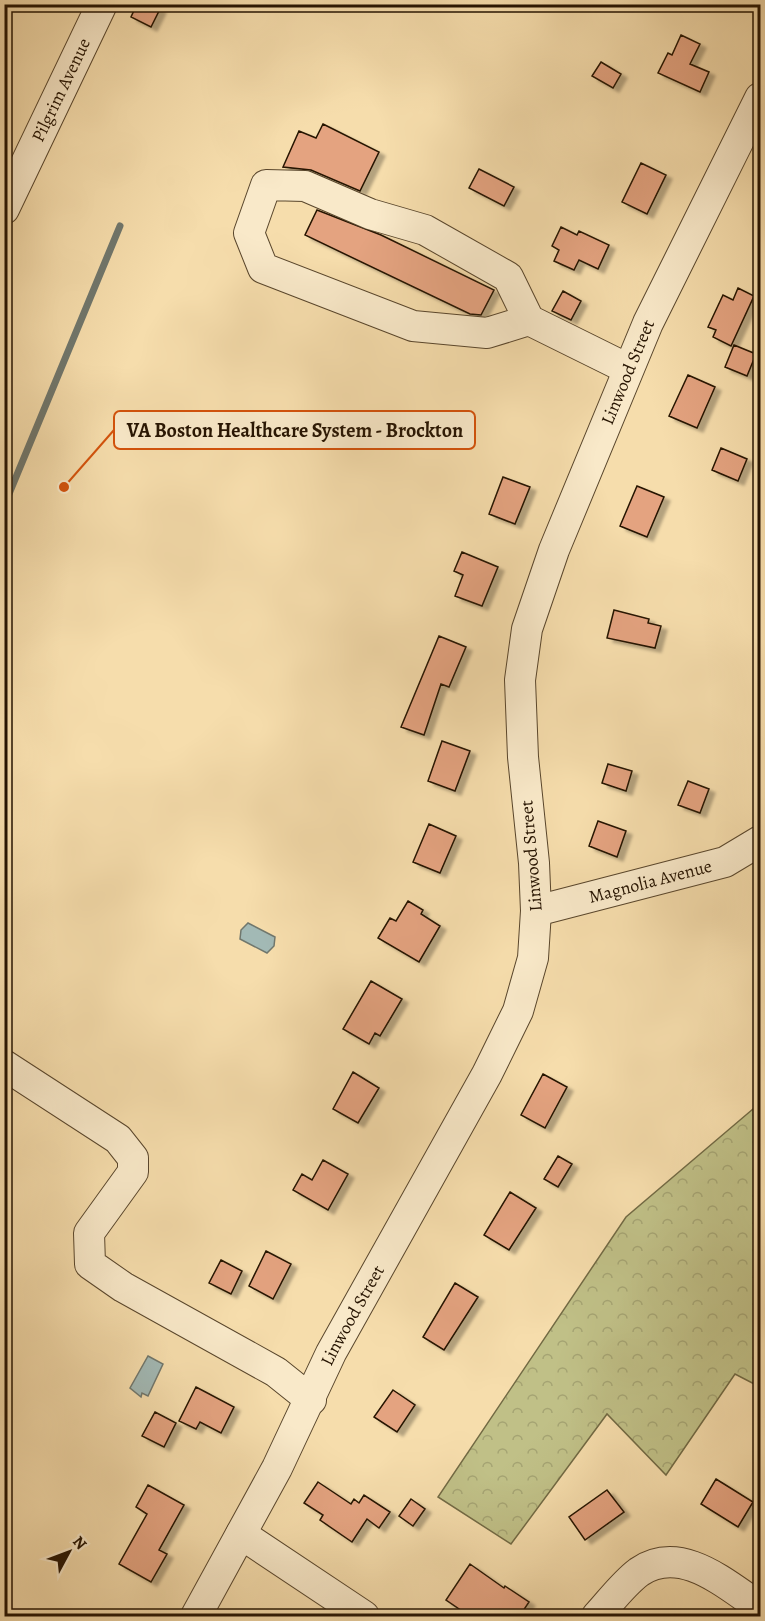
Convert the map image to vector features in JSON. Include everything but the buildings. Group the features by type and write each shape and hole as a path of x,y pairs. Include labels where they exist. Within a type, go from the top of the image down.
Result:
{"street":[{"name":"Pilgrim Avenue","path":"4,209 102,4"},
{"name":"Linwood Street","path":"196,1617 311,1400 336,1343 488,1074 518,1011 532,958 536,911 534,863 523,757 520,680 521,655 527,629 554,550 648,322 760,98"},
{"path":"529,320 487,333 413,326 263,268 249,233 266,185 305,186 370,214 425,230 508,277 529,320 628,369"},
{"name":"Magnolia Avenue","path":"536,911 725,862 760,841"},
{"path":"4,1065 118,1139 134,1158 133,1172 89,1233 90,1264 123,1287 276,1372 311,1400"},
{"path":"241,1534 364,1617"},
{"path":"597,1617 637,1574 657,1563 670,1561 696,1567 760,1607"}],"green space":[{"path":"760,1103 760,1387 735,1374 666,1475 607,1414 511,1544 438,1497 626,1217"}],"water":[{"path":"248,923 275,937 274,946 267,953 240,939 241,930"},
{"path":"148,1356 163,1364 148,1396 142,1393 141,1397 130,1388"}],"waterway":[{"path":"4,506 120,226"}],"place":[{"name":"VA Boston Healthcare System - Brockton","path":"64,487"}]}
